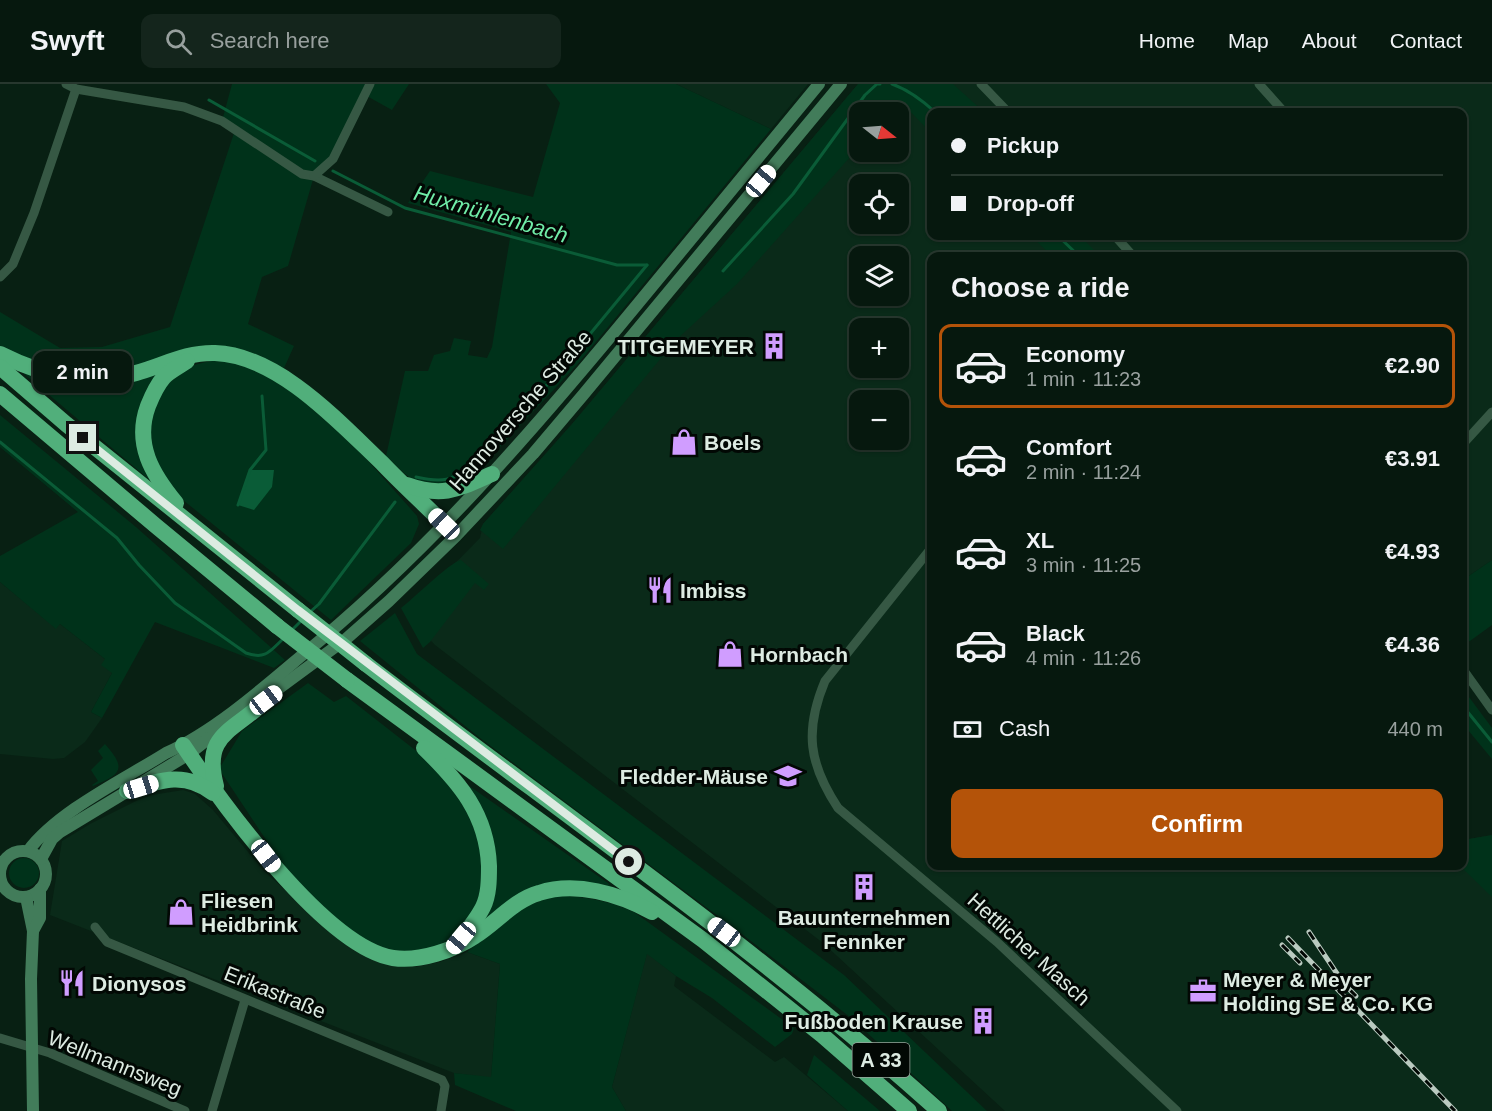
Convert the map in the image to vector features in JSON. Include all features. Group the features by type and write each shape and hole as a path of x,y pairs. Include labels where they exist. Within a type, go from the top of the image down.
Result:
{"highway":[{"path":"0,354 41,372 73,380 103,380 136,374 178,358 196,354 214,353 237,356 261,365 282,377 323,408 444,524"},
{"path":"196,354 164,377 152,396 142,430 144,451 150,467 163,487 200,532"},
{"name":"A 33","path":"0,367 66,424 366,664 724,932 819,1008 939,1111"},
{"name":"A 33","path":"0,394 277,626 347,680 703,940 807,1023 909,1111"},
{"path":"403,484 425,492 444,492 463,487 492,474"},
{"path":"223,801 213,772 213,750 218,740 266,700"},
{"path":"378,702 448,771 464,791 481,821 488,854 488,889 484,905 470,928 452,948"},
{"path":"186,749 280,874 325,918 364,948 394,958 429,956 476,936 509,909 537,893 558,889 586,889 619,897 643,907 703,940"},
{"path":"127,791 156,782 182,779 203,786 223,801"}],"main road":[{"name":"Hannoversche Straße","path":"186,749 334,629 444,524 492,474 573,382 819,84"},
{"name":"Hannoversche Straße","path":"186,749 251,707 266,700 346,639 456,536 583,395 841,84"},
{"path":"444,524 456,536"},
{"path":"41,859 52,839 60,832 127,791 186,749"},
{"path":"28,851 44,833 69,814 166,753 186,749"},
{"path":"33,931 40,918 40,889 46,877 45,864 28,851 9,855 0,873 3,888 26,897 40,889"},
{"path":"26,897 33,931 31,1048 33,1111"}],"street":[{"path":"66,84 76,89 184,106 222,121 302,174 314,176 388,212"},
{"path":"314,176 333,159 370,84"},
{"path":"981,84 1004,108"},
{"path":"1259,84 1280,108"},
{"path":"0,277 13,264 34,213 76,89"},
{"path":"1119,240 1129,252"},
{"path":"1467,440 1492,412"},
{"name":"Hettlicher Masch","path":"927,553 825,681 819,695 812,727 815,765 824,786 838,808 997,942 1177,1111"},
{"path":"1467,675 1492,710"},
{"name":"Erikastraße","path":"94,927 107,942 442,1080 445,1086 441,1111"},
{"path":"212,1111 245,1000"},
{"name":"Wellmannsweg","path":"0,1038 50,1053 185,1111"}],"shaded area":[{"path":"232,84 409,84 392,110 365,95 333,159 314,176 288,266 262,277 248,324 294,346 284,368 261,356 234,348 207,345 182,350 147,365 74,377 0,348 0,312 60,348 102,347 170,327 235,130 222,121"},
{"path":"546,84 676,84 771,129 576,366 480,468 464,479 447,485 429,485 411,478 386,456 405,371 428,371 434,355 450,351 454,338 471,341 468,355 487,358 492,347 511,232 408,203 430,171 533,197 560,103"},
{"path":"676,84 808,84 771,129"},
{"path":"858,84 1492,84 1492,560 1467,577 1467,252 927,252 927,870 1467,870 1467,839 1492,835 1492,1111 1005,1111 823,943 435,645 405,614 480,538 483,524 572,424"},
{"path":"858,84 953,84 980,108 927,108 927,129 909,110 909,102 849,102 849,158 737,284 676,340 503,549 480,530 572,424"},
{"path":"1035,240 1084,240 1096,252 1048,252"},
{"path":"214,360 237,363 281,382 354,445 417,516 419,524 411,543 331,620 167,487 147,444 153,401 161,388 194,365"},
{"path":"170,367 146,396 151,481 22,372 53,384 82,386 112,382"},
{"path":"0,415 136,527 285,660 274,668 155,622 102,718 91,712 112,673 101,665 105,659 60,624 56,629 0,582 0,556 78,512 0,447"},
{"path":"250,470 274,470 272,487 254,510 238,505"},
{"path":"461,560 489,584 484,590 475,583 423,648 401,608 440,574"},
{"path":"1492,560 1492,625 1467,643 1467,577"},
{"path":"0,582 56,628 60,624 105,659 112,673 91,712 102,718 85,742 64,758 0,754"},
{"path":"395,613 417,654 844,975 987,1111 952,1111 850,1017 480,738 360,641"},
{"path":"308,683 334,702 346,696 433,764 476,823 485,852 480,904 467,924 447,941 430,949 409,954 374,945 348,929 303,888 284,867 219,769 242,731"},
{"path":"1467,694 1492,728 1492,759 1467,729"},
{"path":"105,744 117,760 118,770 110,778 93,786 98,781 91,770 103,758 98,751"},
{"path":"448,771 608,883 619,897 558,889 476,936 484,905 488,854"},
{"path":"183,790 195,794 213,810 264,871 325,926 386,964 414,967 440,962 467,952 500,964 491,1078 454,1073 50,915 62,841 138,800 152,795"},
{"path":"1492,835 1492,897 1464,870 1467,870 1467,839"},
{"path":"24,858 35,862 39,873 35,884 24,888 13,884 9,873 13,862"},
{"path":"556,895 596,900 634,912 794,1028 792,1034 775,1047 712,998 676,976 647,954 612,1087 626,1111 516,1111 455,1085 454,1073 491,1077 500,964 467,952 516,910"},
{"path":"647,953 676,976 674,986 775,1062 784,1057 848,1111 626,1111 612,1087"},
{"path":"814,1055 880,1111 848,1111 807,1075"}],"waterway":[{"name":"Huxmühlenbach","path":"723,271 793,194 865,95 880,84"},
{"name":"Huxmühlenbach","path":"892,84 904,89 931,108"},
{"name":"Huxmühlenbach","path":"209,100 315,161"},
{"name":"Huxmühlenbach","path":"333,171 405,208 617,265 647,265"},
{"name":"Huxmühlenbach","path":"1062,240 1075,252"},
{"path":"416,477 433,480 446,479 473,465 557,374 647,265"},
{"path":"238,505 250,470 266,450 262,396"},
{"path":"0,442 117,538 175,603 246,653 263,655 284,638"},
{"path":"310,612 319,604 395,502"},
{"path":"291,631 301,621"},
{"name":"Huxmühlenbach","path":"1467,711 1492,742"}],"railway":[{"path":"1309,932 1344,984 1356,996"},
{"path":"1288,938 1455,1111"},
{"path":"1282,945 1300,963"}],"place":[{"name":"TITGEMEYER","path":"774,346"},
{"name":"Boels","path":"684,442"},
{"name":"Imbiss","path":"660,590"},
{"name":"Hornbach","path":"730,654"},
{"name":"Fledder-Mäuse","path":"788,776"},
{"name":"Bauunternehmen Fennker","path":"864,887"},
{"name":"Fliesen Heidbrink","path":"181,912"},
{"name":"Dionysos","path":"72,983"},
{"name":"Meyer & Meyer Holding SE & Co. KG","path":"1203,991"},
{"name":"Fußboden Krause","path":"983,1021"}],"route":[{"path":"83,438 298,610 629,862"}]}
